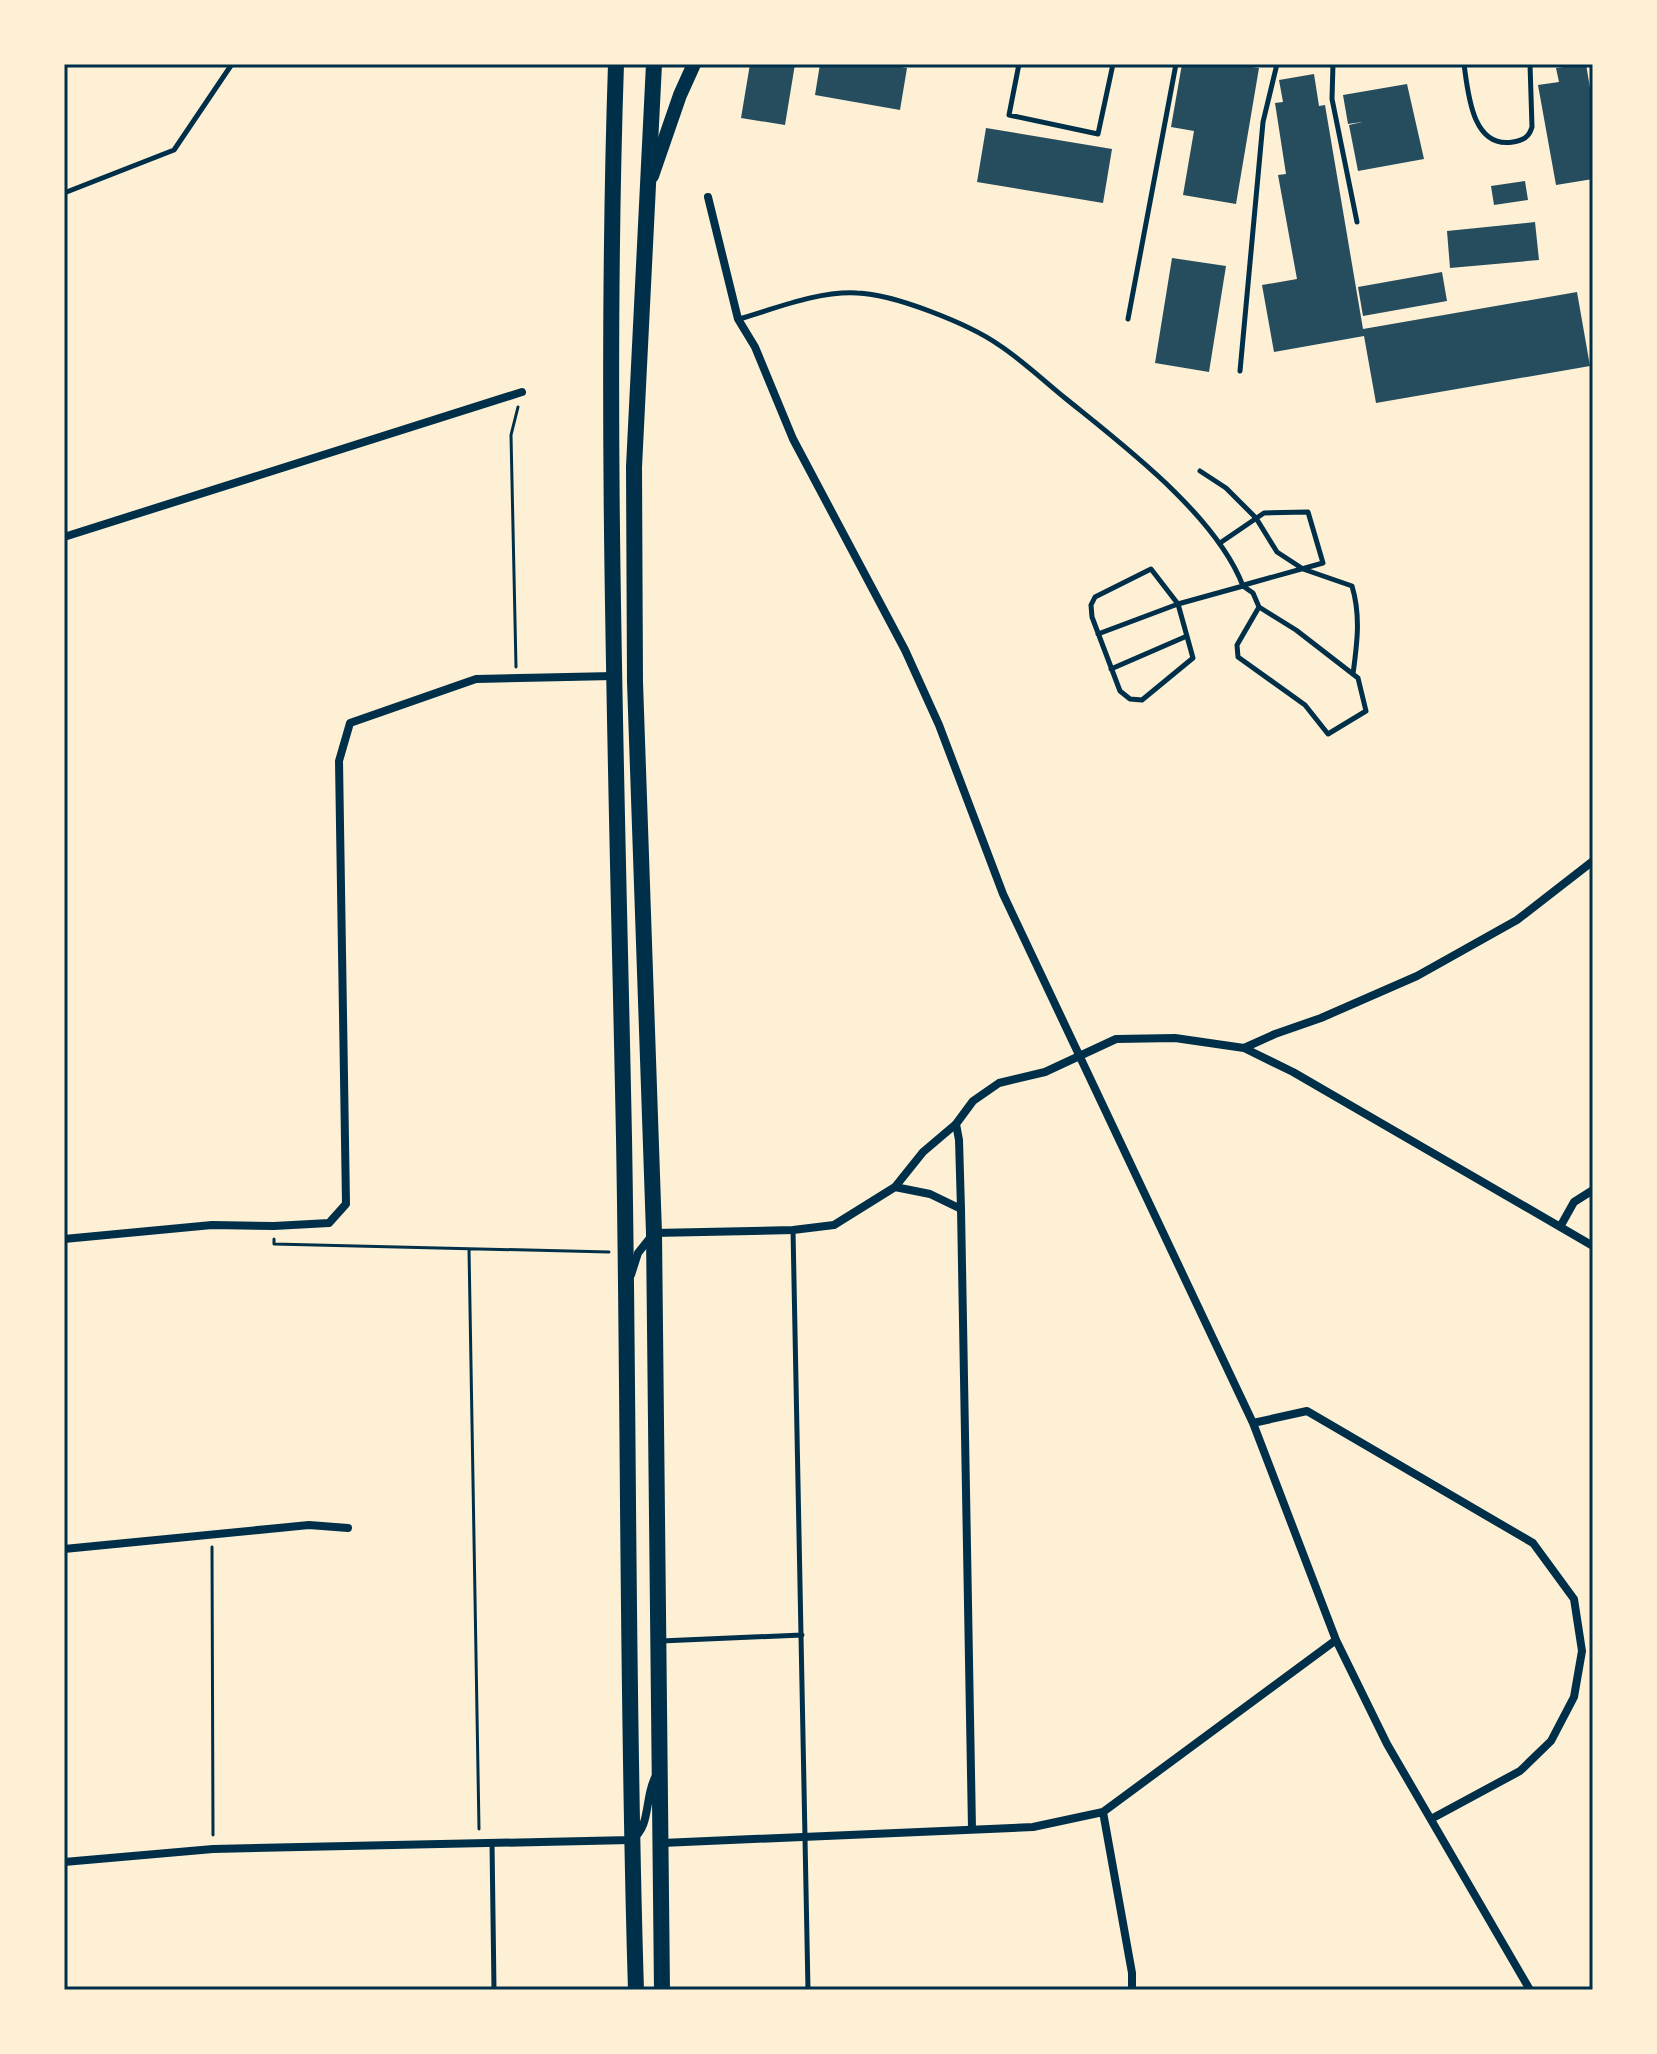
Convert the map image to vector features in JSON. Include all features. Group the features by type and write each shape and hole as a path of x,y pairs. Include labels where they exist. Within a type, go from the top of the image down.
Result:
{"main road":[{"path":"616,64 611,230 615,676 627,1287 631,1840 636,1990"},
{"path":"654,64 634,467 635,666 654,1233 662,1990"},
{"path":"646,190 694,64"}],"street":[{"path":"708,197 738,319 755,347 793,439 905,650 939,725 1003,894 1253,1423 1336,1640 1387,1744 1530,1990"},
{"path":"64,537 522,392"},
{"path":"64,1239 212,1225 329,1223 346,1204 339,761 350,723 476,679 615,676"},
{"path":"1244,1048 1417,976 1517,920 1593,861"},
{"path":"627,1287 638,1253 654,1233 793,1230 834,1225 895,1187 923,1152 956,1124 973,1101 999,1083 1045,1072 1116,1039 1175,1038 1244,1048 1293,1072 1593,1246"},
{"path":"956,1124 961,1209 972,1829"},
{"path":"895,1187 930,1194 961,1209"},
{"path":"1560,1227 1574,1202 1593,1190"},
{"path":"1253,1423 1307,1411 1533,1543 1574,1599 1582,1651 1574,1697 1551,1741 1520,1771 1431,1819"},
{"path":"64,1549 309,1525 348,1528"},
{"path":"662,1843 1033,1827 1103,1812 1336,1640"},
{"path":"64,1862 213,1849 631,1840 642,1829 653,1780 661,1770"},
{"path":"1103,1812 1132,1973 1132,1990"}],"lane":[{"path":"64,193 174,150 232,64"},
{"path":"1019,64 1009,115 1098,134 1113,64"},
{"path":"1128,319 1176,64"},
{"path":"1240,371 1263,122 1277,64"},
{"path":"1333,64 1332,99 1357,222"},
{"path":"1464,64 1467,91 1481,129 1492,140 1505,143 1523,140 1532,127 1530,64"},
{"path":"738,319 820,297 859,292 896,301 964,326 998,344 1142,460 1220,543 1235,563 1243,586 1253,593 1259,607 1296,630 1358,678 1366,711 1328,734 1305,705 1238,657 1237,645 1259,607"},
{"path":"1200,471 1226,488 1256,518 1277,552 1303,569 1352,586 1358,624 1353,674"},
{"path":"1098,634 1178,604 1323,563 1308,512 1264,513 1220,543"},
{"path":"1151,569 1178,604 1193,658 1142,700 1130,699 1120,691 1098,634 1091,605 1095,597 1151,569"},
{"path":"1111,669 1187,636"},
{"path":"793,1230 808,1990"},
{"path":"660,1641 802,1635"},
{"path":"492,1841 494,1990"}],"path":[{"path":"516,677 511,435 522,392"},
{"path":"274,1226 274,1244 609,1252"},
{"path":"469,1249 479,1842"},
{"path":"212,1535 213,1849"}],"building":[{"path":"750,64 795,64 785,125 741,118"},
{"path":"820,64 884,64 907,68 900,110 815,95"},
{"path":"1182,64 1234,64 1259,68 1236,204 1183,195 1194,131 1171,127"},
{"path":"1586,64 1593,106 1593,179 1556,185 1538,85 1559,82 1556,68"},
{"path":"1314,74 1319,106 1325,105 1363,329 1577,292 1590,366 1376,403 1364,336 1274,352 1262,285 1297,279 1278,175 1286,174 1275,103 1283,102 1279,80"},
{"path":"1407,84 1424,159 1358,171 1349,125 1362,122 1348,124 1343,95"},
{"path":"986,128 1112,149 1103,203 977,182"},
{"path":"1525,181 1528,200 1494,205 1491,186"},
{"path":"1535,222 1539,260 1450,268 1447,231"},
{"path":"1172,258 1226,266 1209,372 1155,363"},
{"path":"1442,272 1447,301 1363,316 1358,287"}]}
